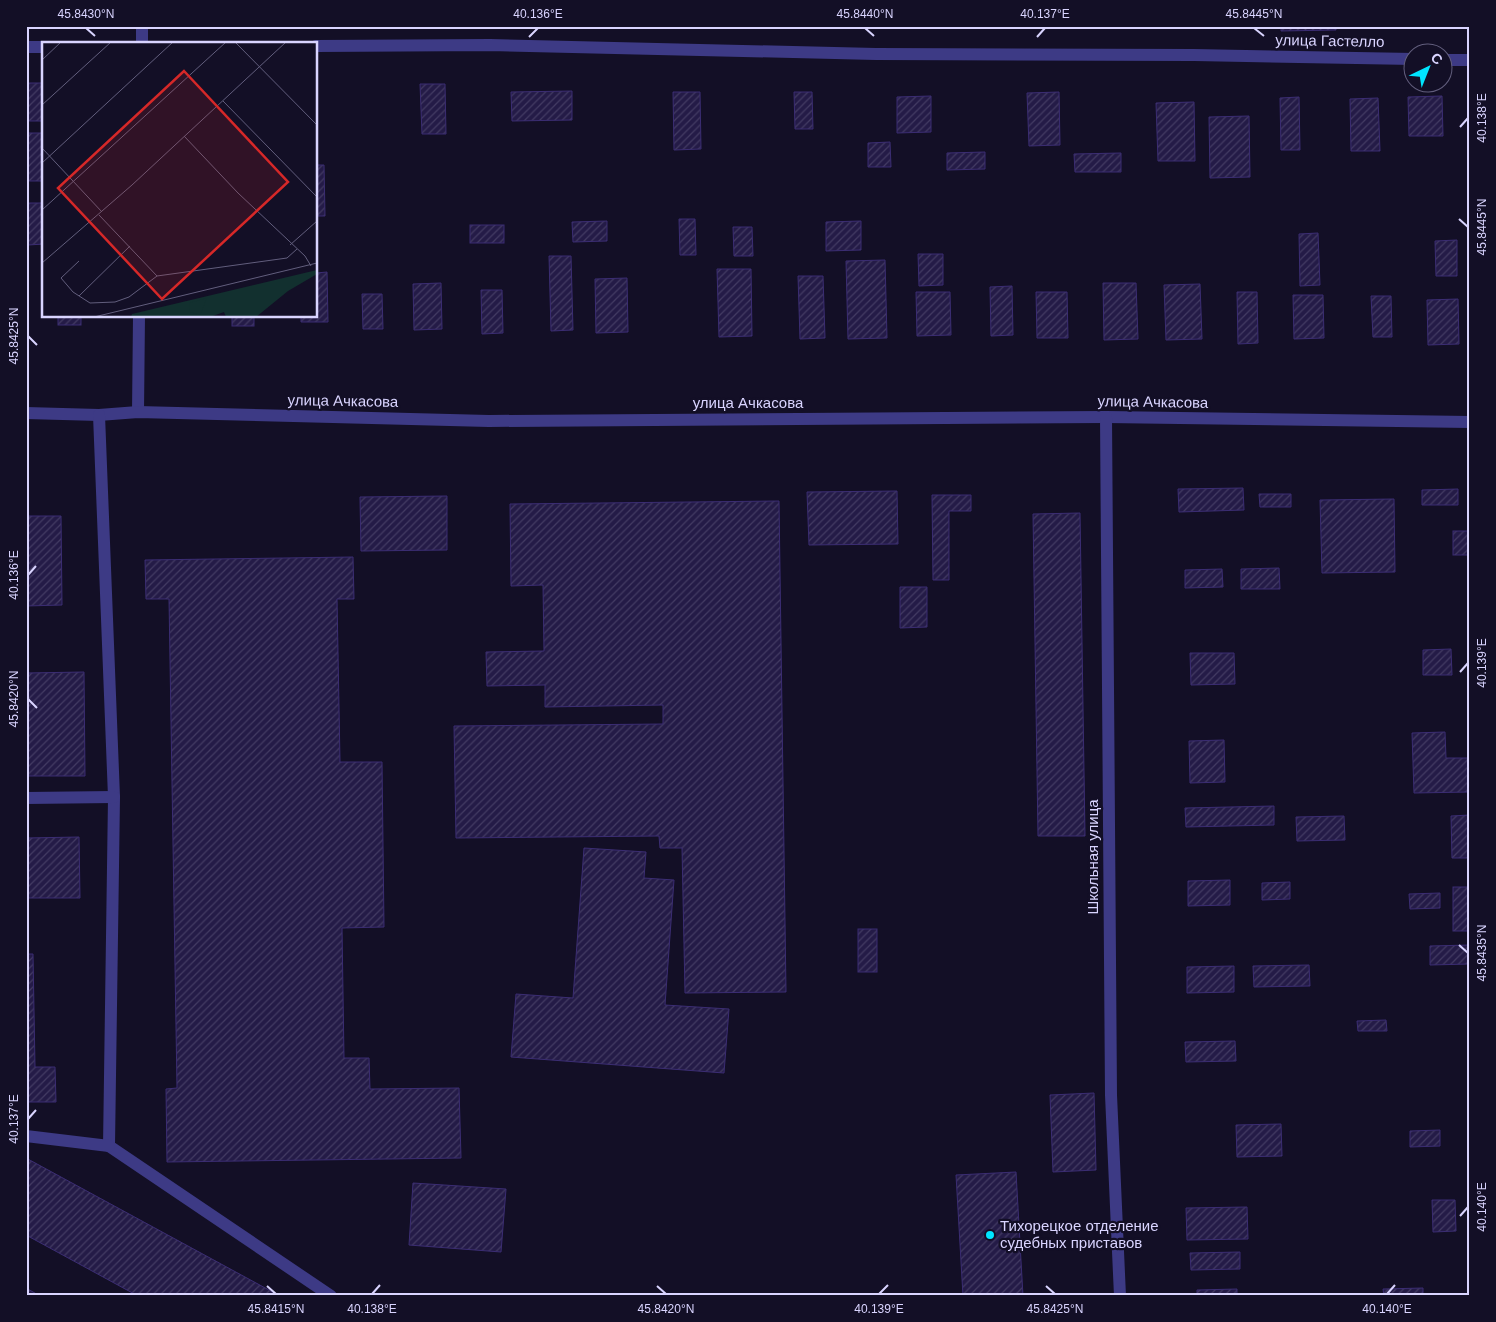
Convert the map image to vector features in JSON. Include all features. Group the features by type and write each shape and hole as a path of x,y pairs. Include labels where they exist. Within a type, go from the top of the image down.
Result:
{"street":[{"path":"142,26 142,42"},
{"name":"улица Гастелло","path":"318,46 490,45 866,54 1184,55 1404,59"},
{"path":"26,47 42,47"},
{"path":"1454,60 1470,60"},
{"path":"138,412 139,318"},
{"name":"улица Ачкасова","path":"26,413 99,414 138,412 489,421 1106,417 1470,422"},
{"path":"99,414 114,797 109,1146"},
{"name":"Школьная улица","path":"1106,417 1111,1095 1120,1296"},
{"path":"26,798 114,797"},
{"path":"26,1136 109,1146 331,1296"}],"building":[{"path":"1281,26 1336,26 1336,30 1281,31"},
{"path":"27,83 42,83 42,121 28,121"},
{"path":"420,84 445,84 446,134 422,134"},
{"path":"572,91 572,120 512,121 511,92"},
{"path":"673,92 700,92 701,149 674,150"},
{"path":"794,92 812,92 813,129 795,129"},
{"path":"1059,92 1060,145 1029,146 1027,93"},
{"path":"931,96 931,132 897,133 897,97"},
{"path":"1442,96 1443,136 1409,136 1408,97"},
{"path":"1299,97 1300,150 1281,150 1280,98"},
{"path":"1378,98 1380,151 1351,151 1350,99"},
{"path":"1194,102 1195,161 1158,161 1156,103"},
{"path":"1249,116 1250,177 1210,178 1209,117"},
{"path":"26,133 42,133 42,181 26,181"},
{"path":"890,142 891,167 868,167 868,143"},
{"path":"985,152 985,169 947,170 947,153"},
{"path":"1121,153 1121,172 1075,172 1074,154"},
{"path":"318,165 324,165 325,216 318,216"},
{"path":"28,203 42,203 42,244 28,245"},
{"path":"679,219 695,219 696,255 680,255"},
{"path":"607,221 607,241 573,242 572,222"},
{"path":"861,221 861,250 826,251 826,222"},
{"path":"470,225 504,225 504,243 470,243"},
{"path":"733,227 752,227 753,256 734,256"},
{"path":"1318,233 1320,285 1300,286 1299,234"},
{"path":"1457,240 1457,276 1436,276 1435,241"},
{"path":"918,254 943,254 943,285 919,286"},
{"path":"549,256 571,256 573,330 551,331"},
{"path":"885,260 887,338 848,339 846,261"},
{"path":"717,269 751,269 752,336 719,337"},
{"path":"327,272 328,322 301,322 301,318 318,318 318,273"},
{"path":"26,275 28,275 28,302 26,302"},
{"path":"798,276 823,276 825,338 800,339"},
{"path":"627,278 628,332 596,333 595,279"},
{"path":"441,283 442,329 414,330 413,284"},
{"path":"1103,283 1136,283 1138,339 1104,340"},
{"path":"1200,284 1202,339 1166,340 1164,285"},
{"path":"1012,286 1013,335 991,336 990,287"},
{"path":"481,290 502,290 503,333 482,334"},
{"path":"916,292 950,292 951,335 917,336"},
{"path":"1036,292 1067,292 1068,338 1037,338"},
{"path":"1237,292 1257,292 1258,343 1238,344"},
{"path":"362,294 382,294 383,329 363,329"},
{"path":"1293,295 1323,295 1324,338 1294,339"},
{"path":"1371,296 1391,296 1392,337 1373,337"},
{"path":"1458,299 1459,344 1428,345 1427,300"},
{"path":"58,318 81,318 81,325 58,325"},
{"path":"232,318 254,318 254,326 232,326"},
{"path":"1243,488 1244,510 1179,512 1178,489"},
{"path":"1458,489 1458,505 1422,505 1422,490"},
{"path":"897,491 898,544 809,545 807,492"},
{"path":"1259,494 1291,494 1291,507 1260,507"},
{"path":"932,495 971,495 971,511 949,511 949,580 933,580"},
{"path":"447,496 447,550 361,551 360,497"},
{"path":"1394,499 1395,572 1322,573 1320,500"},
{"path":"779,501 786,992 685,993 682,848 660,848 659,836 456,838 454,726 663,724 663,705 545,707 545,685 487,686 486,652 544,651 543,585 511,586 510,504"},
{"path":"1080,513 1085,836 1038,836 1033,514"},
{"path":"26,516 61,516 62,605 26,606"},
{"path":"1453,531 1470,531 1470,555 1453,555"},
{"path":"353,557 354,599 337,599 340,762 382,762 384,927 342,928 344,1058 369,1058 370,1089 459,1088 461,1158 167,1162 166,1089 177,1088 169,599 146,599 145,560"},
{"path":"1279,568 1280,589 1241,589 1241,569"},
{"path":"1222,569 1223,587 1185,588 1185,570"},
{"path":"900,587 927,587 927,627 900,628"},
{"path":"1451,649 1452,675 1423,675 1423,650"},
{"path":"1190,653 1234,653 1235,684 1191,685"},
{"path":"84,672 85,776 26,776 26,673"},
{"path":"1445,732 1446,758 1470,758 1470,792 1414,793 1412,733"},
{"path":"1224,740 1225,782 1190,783 1189,741"},
{"path":"1274,806 1274,825 1186,827 1185,808"},
{"path":"1470,815 1470,858 1452,858 1451,816"},
{"path":"1344,816 1345,840 1297,841 1296,817"},
{"path":"79,837 80,898 26,898 26,838"},
{"path":"584,848 646,852 644,878 674,880 665,1005 729,1009 724,1073 511,1057 516,994 573,998"},
{"path":"1230,880 1230,905 1188,906 1188,881"},
{"path":"1290,882 1290,899 1262,900 1262,883"},
{"path":"1453,887 1470,887 1470,931 1453,931"},
{"path":"1440,893 1440,908 1410,909 1409,894"},
{"path":"858,929 877,929 877,972 858,972"},
{"path":"1470,945 1470,964 1430,965 1430,946"},
{"path":"26,954 33,954 35,1067 55,1067 56,1102 26,1102"},
{"path":"1309,965 1310,986 1254,987 1253,966"},
{"path":"1234,966 1234,992 1187,993 1187,967"},
{"path":"1386,1020 1387,1031 1358,1031 1357,1021"},
{"path":"1235,1041 1236,1061 1186,1062 1185,1042"},
{"path":"1094,1093 1096,1170 1053,1172 1050,1095"},
{"path":"1281,1124 1282,1156 1237,1157 1236,1125"},
{"path":"1440,1130 1440,1146 1410,1147 1410,1131"},
{"path":"26,1158 280,1296 138,1296 26,1235"},
{"name":"Тихорецкое отделение судебных приставов","path":"1016,1172 1023,1296 963,1296 956,1175"},
{"path":"413,1183 506,1189 501,1252 409,1245"},
{"path":"1432,1200 1455,1200 1456,1231 1433,1232"},
{"path":"1247,1207 1248,1239 1187,1240 1186,1208"},
{"path":"1240,1252 1240,1269 1191,1270 1190,1253"},
{"path":"26,1288 40,1296 26,1296"},
{"path":"1423,1288 1423,1296 1384,1296 1383,1289"},
{"path":"1237,1289 1237,1296 1197,1296 1197,1290"}],"place":[{"name":"Тихорецкое отделение судебных приставов","path":"990,1235"}]}
